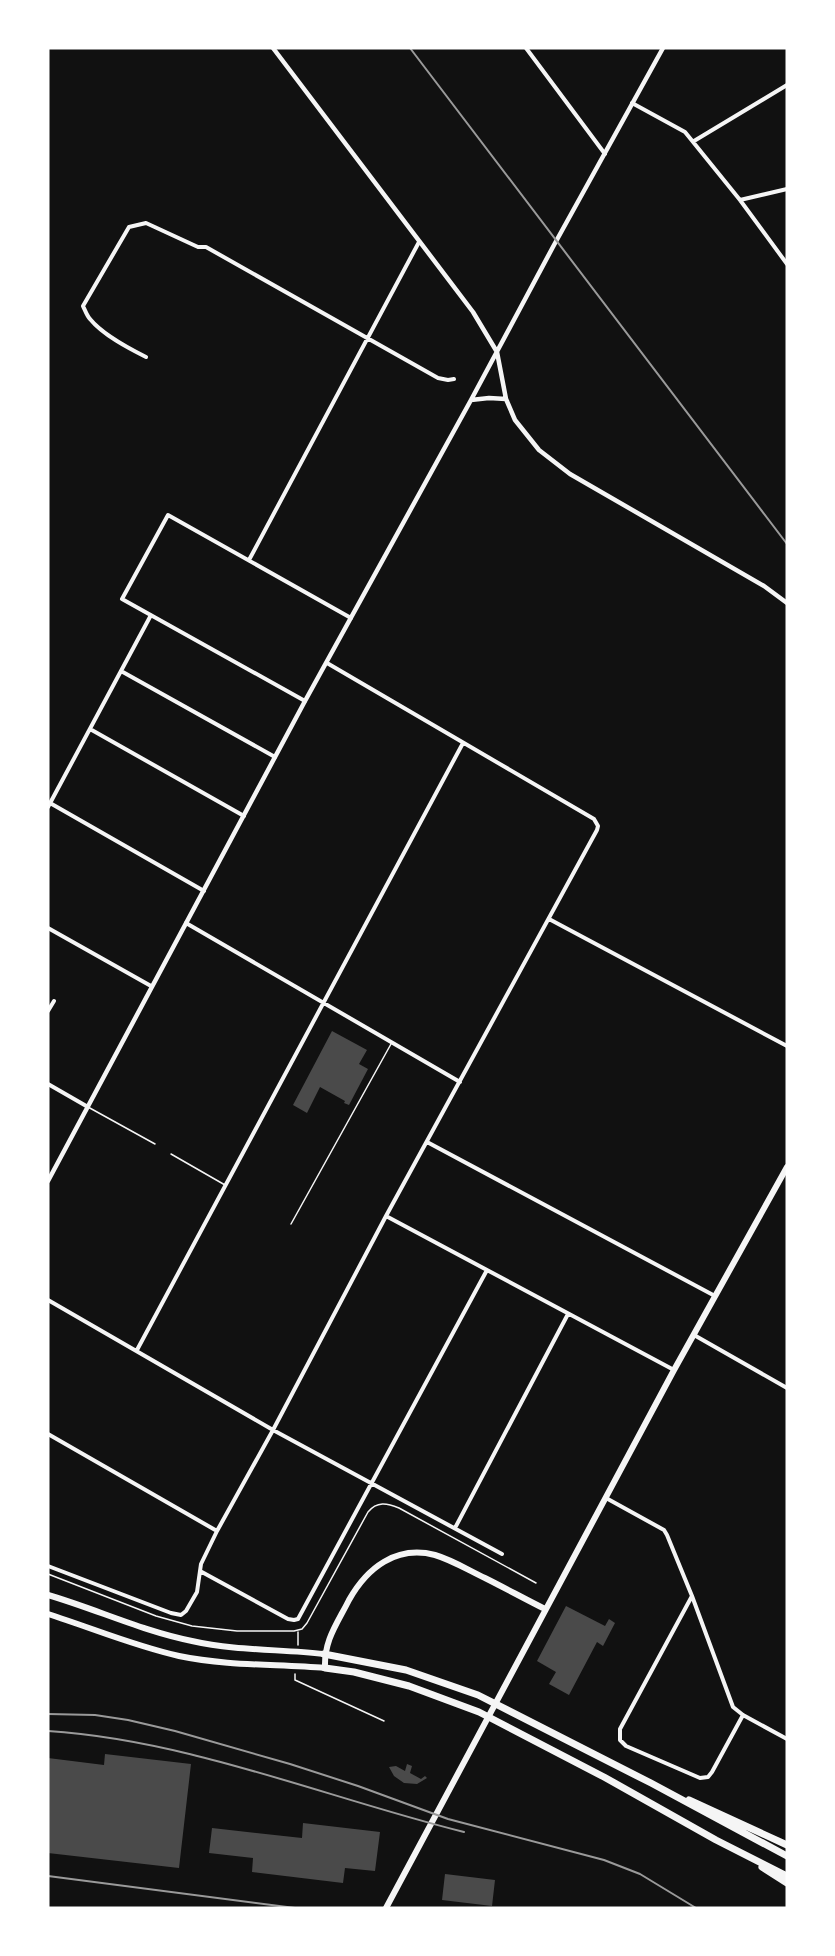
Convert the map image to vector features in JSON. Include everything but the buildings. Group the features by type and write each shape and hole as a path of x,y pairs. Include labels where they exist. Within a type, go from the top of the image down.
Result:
{"highway":[{"path":"324,1654 406,1670 462,1689 518,1715 787,1856"},
{"path":"325,1668 354,1672 409,1686 479,1712 604,1777 787,1883"},
{"path":"651,1784 787,1845"},
{"path":"716,1840 787,1876"}],"main road":[{"path":"386,1908 674,1370 787,1167"},
{"path":"48,1614 138,1646 182,1656 226,1662 325,1668 324,1654 328,1641 362,1580 382,1563 406,1554 427,1554 446,1559 545,1610"},
{"path":"48,1595 159,1633 194,1642 243,1649 324,1654"}],"street":[{"path":"273,48 473,312 496,352 506,399 516,420 539,450 555,464 764,586 787,603"},
{"path":"526,48 605,154"},
{"path":"48,1181 305,701 663,48"},
{"path":"694,141 787,85"},
{"path":"632,103 685,132 694,141 787,264"},
{"path":"740,200 787,189"},
{"path":"146,357 123,345 89,319 83,306 129,227 146,223 198,247 206,247 438,378 454,379"},
{"path":"249,560 419,242"},
{"path":"471,400 506,399"},
{"path":"305,701 122,599 168,515 352,618"},
{"path":"151,615 49,805 204,891"},
{"path":"48,1566 171,1613 183,1615 198,1589 202,1561 217,1531 597,830 598,826 594,819 327,663"},
{"path":"121,671 276,757"},
{"path":"90,729 244,816"},
{"path":"137,1350 463,743"},
{"path":"549,918 787,1046"},
{"path":"186,923 460,1082"},
{"path":"48,928 152,986"},
{"path":"48,1011 54,1001"},
{"path":"48,1084 88,1107"},
{"path":"427,1142 715,1296"},
{"path":"386,1216 674,1370"},
{"path":"200,1571 288,1619 294,1620 301,1614 487,1270"},
{"path":"48,1300 273,1430 502,1554"},
{"path":"455,1528 568,1313"},
{"path":"694,1335 787,1388"},
{"path":"48,1434 217,1531"},
{"path":"606,1498 664,1530 692,1596 732,1707 787,1739"},
{"path":"692,1596 621,1729 620,1740 626,1746 700,1778 708,1777 743,1715"}],"lane":[{"path":"291,1224 392,1043"},
{"path":"88,1107 155,1144"},
{"path":"171,1154 225,1186"}],"path":[{"path":"48,1574 146,1613 192,1626 237,1631 298,1630 308,1623 366,1515 372,1507 387,1504 399,1508 536,1583"},
{"path":"298,1630 298,1639"},
{"path":"295,1680 384,1721"}],"railway":[{"path":"410,48 787,544"},
{"path":"48,1714 95,1715 128,1720 290,1764 448,1819 604,1860 640,1874 696,1908"},
{"path":"48,1731 101,1737 205,1758 464,1832"},
{"path":"48,1876 295,1908"}]}
